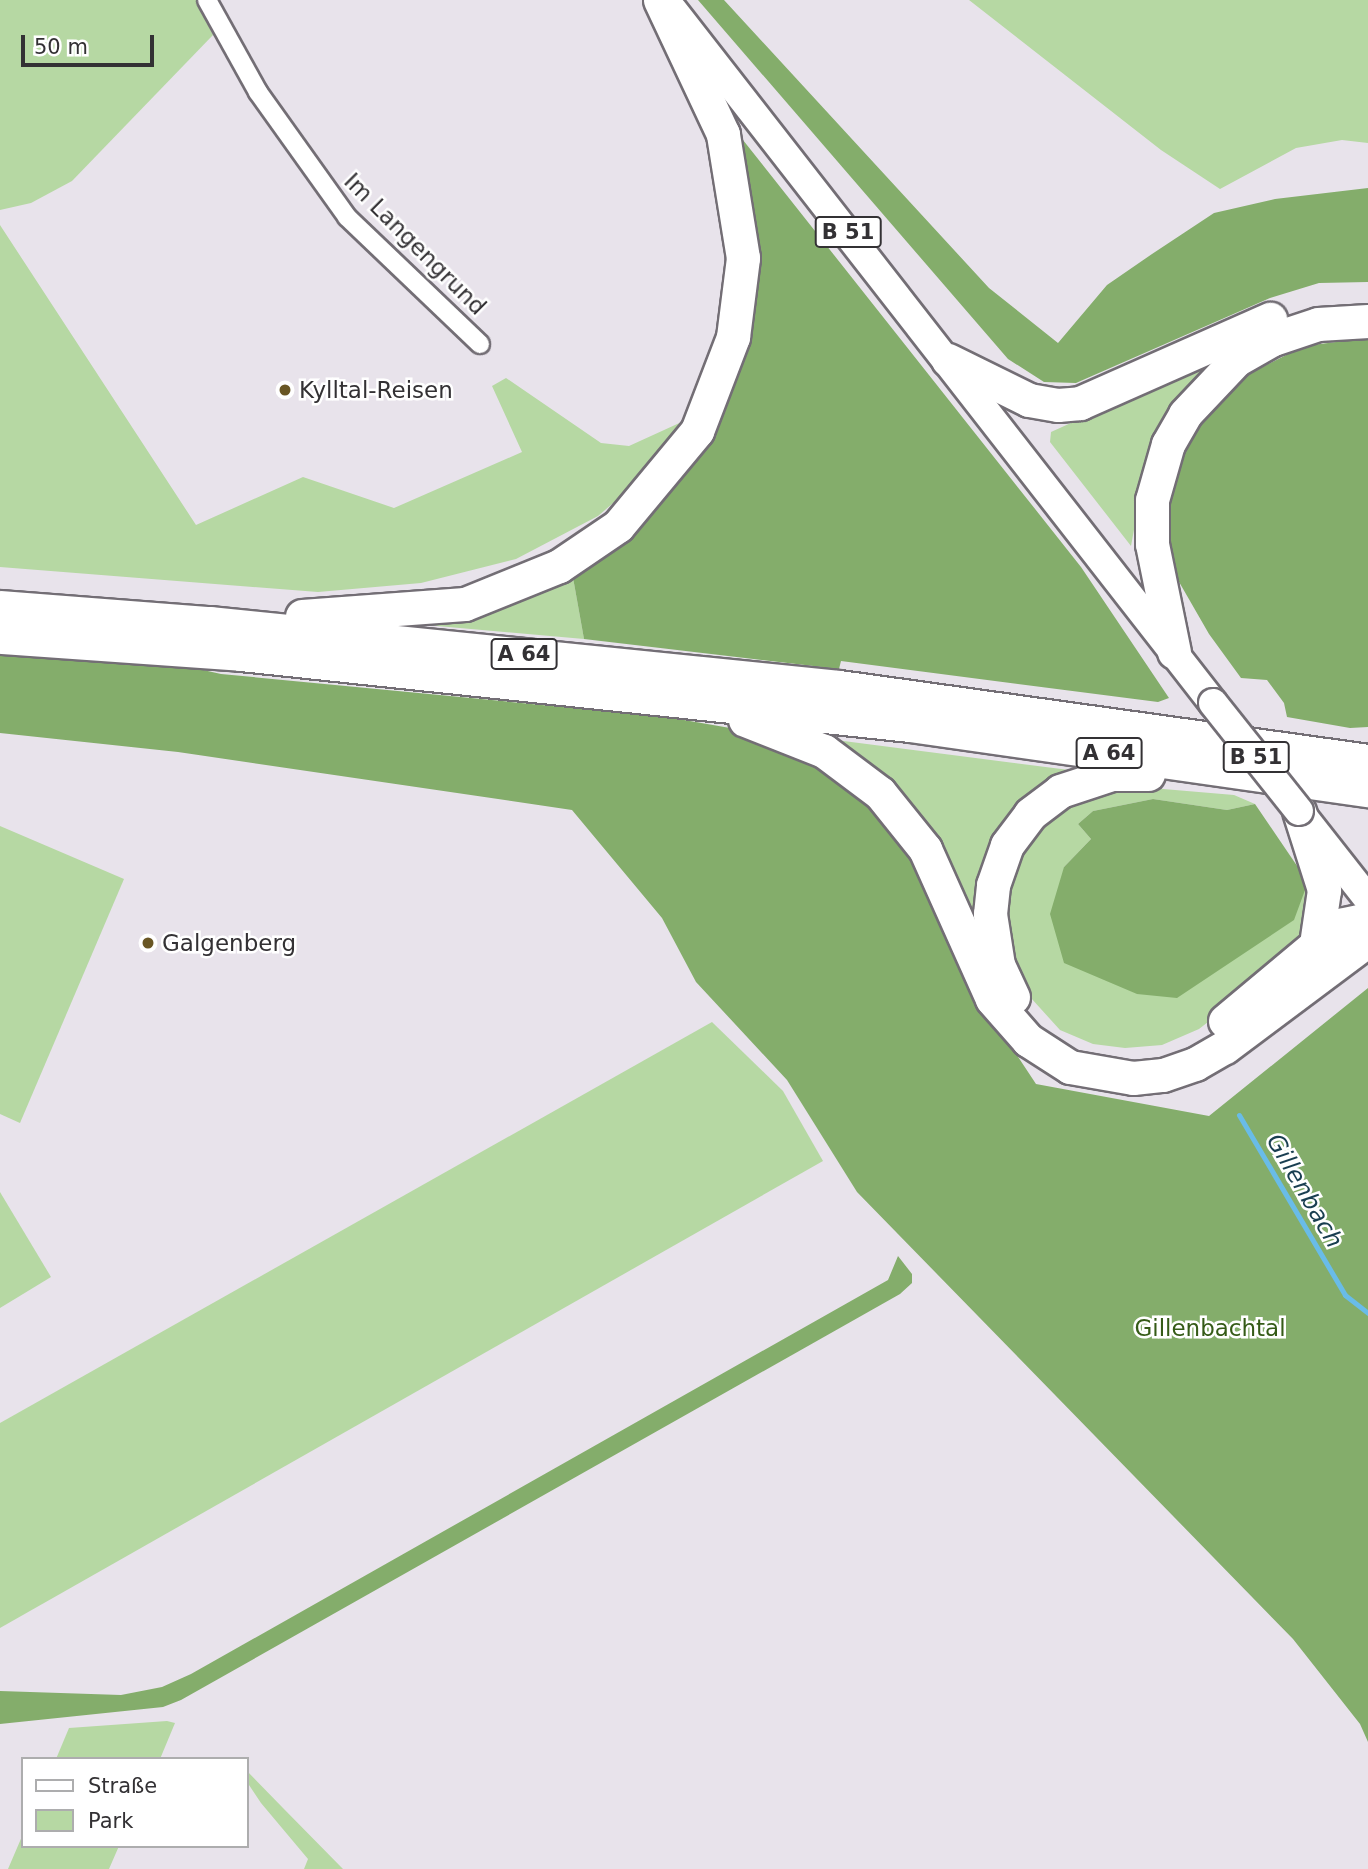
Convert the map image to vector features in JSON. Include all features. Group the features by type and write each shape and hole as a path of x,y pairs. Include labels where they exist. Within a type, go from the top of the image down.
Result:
{"highway":[{"path":"209,623 465,604 504,590 559,566 618,526 697,431 733,337 743,258 723,134 662,0"},
{"path":"948,360 1029,400 1058,405 1080,402 1273,318 1313,304 1368,299"},
{"path":"1174,652 1152,544 1152,500 1168,444 1185,414 1236,360 1273,339 1318,324 1368,321"},
{"name":"A 64","path":"0,607 209,623 825,685 1368,761"},
{"name":"A 64","path":"0,637 242,654 673,698 910,725 1304,796 1368,790"},
{"path":"673,698 805,742 852,769 880,793 925,849 969,954 997,1007 1028,1040 1070,1067 1133,1078 1195,1064 1225,1047 1368,940"},
{"path":"1275,746 1368,737"},
{"path":"1316,944 1324,916 1324,890 1304,796 1126,773 1072,785 1038,806 1006,845 993,885 990,915 998,965 1019,1004 1060,1038 1113,1055 1156,1054 1200,1037 1347,921 1368,919"}],"main road":[{"name":"B 51","path":"662,0 948,360 1213,703 1304,796 1368,899"}],"street":[{"name":"Im Langengrund","path":"207,0 257,92 347,217 480,344"}],"green space":[{"path":"0,0 197,0 213,35 72,181 31,203 0,210"},
{"path":"698,0 724,0 989,288 1058,343 1107,285 1152,254 1214,213 1275,199 1368,188 1368,282 1319,283 1270,298 1076,383 1044,382 1008,359"},
{"path":"969,0 1368,0 1368,143 1342,140 1296,148 1220,189 1161,150"},
{"path":"739,135 1081,567 1169,698 1158,702 841,661 839,669 584,639 572,572 654,505 755,255"},
{"path":"0,225 196,525 303,477 394,508 522,452 492,386 506,378 601,443 629,446 686,420 646,475 598,516 516,559 421,583 318,592 0,567"},
{"path":"1368,338 1368,727 1350,728 1287,717 1284,703 1267,680 1241,678 1209,634 1167,561 1166,514 1185,448 1210,409 1243,377 1304,346"},
{"path":"1208,361 1211,366 1145,470 1131,546 1050,442 1051,432"},
{"path":"572,572 584,639 415,624"},
{"name":"Gillenbachtal","path":"0,651 181,665 221,674 667,717 753,732 849,779 928,877 965,977 1036,1084 1209,1116 1368,988 1368,1742 1360,1724 1293,1639 857,1192 787,1080 696,982 662,918 572,810 178,752 0,733"},
{"path":"828,739 1077,771 1038,796 984,945"},
{"path":"1128,786 1234,795 1255,804 1227,810 1153,799 1093,811 1078,824 1091,839 1064,867 1308,882 1313,896 1301,944 1230,1005 1199,1029 1162,1045 1125,1048 1093,1044 1060,1030 1011,976 998,942 1007,864 1057,804"},
{"path":"1153,799 1227,810 1255,804 1308,882 1294,920 1177,998 1137,994 1064,963 1050,914 1064,867 1091,839 1078,824 1093,811"},
{"path":"0,826 124,879 20,1123 0,1114"},
{"path":"712,1022 783,1091 823,1161 0,1628 0,1423"},
{"path":"0,1192 51,1277 0,1308"},
{"path":"898,1256 912,1274 912,1283 900,1294 181,1700 163,1707 0,1724 0,1691 121,1695 162,1687 191,1674 888,1280"},
{"path":"167,1721 175,1723 161,1757 57,1757 69,1728"},
{"path":"248,1772 343,1869 304,1869 308,1859 248,1784"},
{"path":"21,1839 21,1848 118,1848 109,1869 8,1869"}],"waterway":[{"name":"Gillenbach","path":"1239,1115 1345,1295 1368,1313"}],"place":[{"name":"Kylltal-Reisen","path":"285,390"},
{"name":"Galgenberg","path":"148,943"}]}
